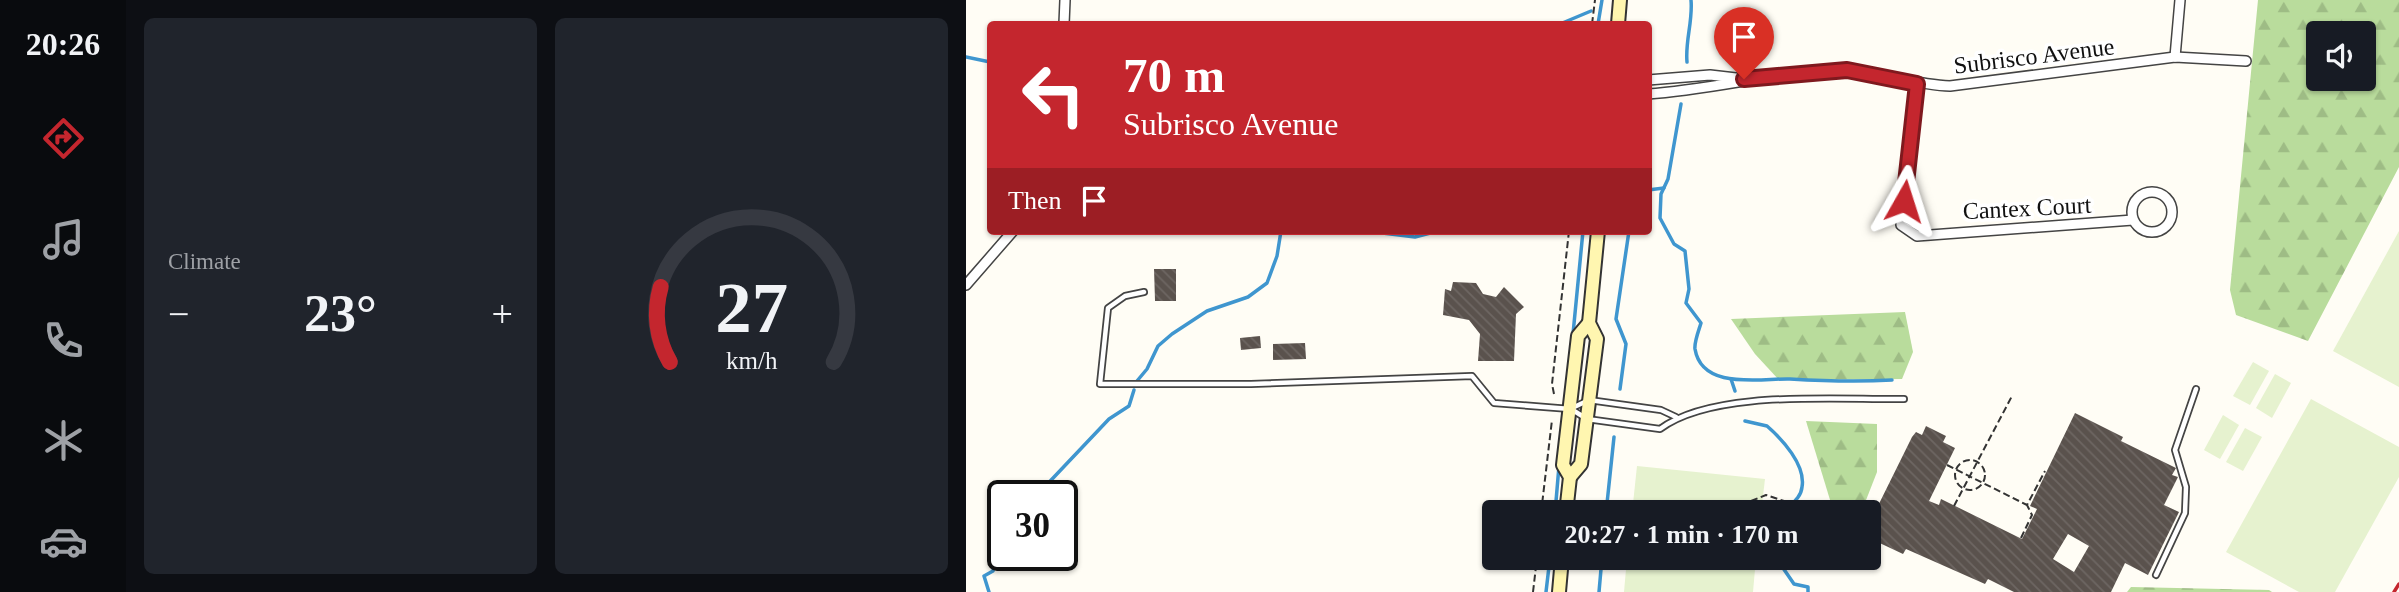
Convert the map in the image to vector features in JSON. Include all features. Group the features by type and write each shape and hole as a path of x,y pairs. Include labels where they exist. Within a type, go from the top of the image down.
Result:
{"main road":[{"path":"1618,21 1620,0"},
{"path":"1567,500 1570,477 1581,464 1597,339 1590,323 1598,235"},
{"path":"1570,477 1563,465 1578,336 1590,323"},
{"path":"1559,592 1561,570"}],"street":[{"path":"1065,0 1065,21"},
{"path":"2175,57 2180,0"},
{"name":"Subrisco Avenue","path":"1652,94 1710,88 1744,79 1847,70 1917,84 1970,84 2175,57 2246,61"},
{"name":"Subrisco Avenue","path":"1652,80 1710,75 1744,79"},
{"name":"Cantex Court","path":"1917,84 1901,225 1907,232 1917,236 2133,220"},
{"name":"Cantex Court","path":"2153,192 2170,203 2172,216 2160,231 2141,230 2133,220 2132,206 2140,195 2153,192"},
{"path":"966,285 1010,235"}],"lane":[{"path":"1144,292 1125,296 1108,308 1100,384 1251,384 1472,376 1494,403 1570,409 1587,419 1660,429 1676,418 1754,401 1904,399"},
{"path":"2156,575 2185,513 2186,488 2175,450 2196,389"},
{"path":"1570,409 1589,400 1661,410 1676,418"}],"path":[{"path":"1592,21 1595,0"},
{"path":"1554,394 1552,384 1569,235"},
{"path":"1954,506 2012,396"},
{"path":"1543,500 1552,420"},
{"path":"1965,461 1977,462 1985,475 1983,482 1971,490 1964,488 1958,483 1957,469 1965,461"},
{"path":"1947,465 2027,505 2032,515 2021,538"},
{"path":"2027,505 2045,471"},
{"path":"1754,500 1766,495 1781,500"},
{"path":"1533,592 1535,570"}],"green space":[{"path":"2258,0 2399,0 2399,167 2308,341 2236,315 2230,290"},
{"path":"2399,231 2399,387 2333,351"},
{"path":"1905,312 1913,352 1902,379 1779,380 1755,354 1731,319"},
{"path":"2253,362 2269,371 2250,405 2233,396"},
{"path":"2275,374 2291,383 2272,418 2256,408"},
{"path":"2311,399 2399,447 2399,477 2335,592 2299,592 2226,552"},
{"path":"2223,415 2239,425 2220,459 2204,450"},
{"path":"1806,421 1877,424 1877,472 1866,500 1830,500"},
{"path":"2245,428 2262,437 2243,471 2226,462"},
{"path":"1637,466 1765,479 1763,500 1633,500"},
{"path":"1626,570 1755,570 1753,592 1624,592"},
{"path":"2131,587 2269,590 2272,592 2127,592"}],"building":[{"path":"1154,269 1176,269 1176,301 1155,301"},
{"path":"1453,282 1476,283 1483,294 1496,297 1504,287 1524,307 1516,314 1514,361 1478,361 1480,334 1469,320 1443,315 1445,289 1451,291"},
{"path":"1260,336 1261,348 1241,350 1240,338"},
{"path":"1305,343 1306,359 1273,360 1273,344"},
{"path":"2075,413 2123,437 2121,441 2176,468 2172,475 2178,477 2164,505 2179,512 2148,575 2125,563 2111,592 2014,592 1988,579 1985,584 1906,549 1903,554 1881,544 1881,500 1912,437 1916,432 1922,435 1926,426 1946,436 1943,442 1955,448 1929,501 1939,505 1941,499 2022,539 2037,509 2030,506","holes":["2068,534 2089,546 2074,572 2053,559"]}],"waterway":[{"path":"1598,21 1602,0"},
{"path":"1687,62 1691,0"},
{"path":"1567,21 1591,11"},
{"path":"966,57 987,61"},
{"path":"1681,104 1668,179 1661,194 1660,218 1674,244 1685,251 1689,289 1686,303 1701,323 1695,346 1700,362 1721,377 1735,379 1892,380"},
{"path":"1652,190 1664,188"},
{"path":"1137,381 1147,369 1158,346 1172,334 1207,311 1248,297 1267,283 1277,256 1280,235"},
{"path":"1399,235 1423,235"},
{"path":"1573,334 1583,235"},
{"path":"1620,389 1626,344 1616,319 1628,235"},
{"path":"1731,379 1735,391"},
{"path":"1051,480 1109,419 1129,406 1134,390"},
{"path":"1745,421 1767,426 1797,461 1802,479 1801,491 1795,500"},
{"path":"1607,500 1614,437"},
{"path":"1556,500 1559,466"},
{"path":"1546,592 1549,570"},
{"path":"1599,592 1601,570"},
{"path":"1784,570 1794,584 1808,587 1808,592"},
{"path":"989,592 984,576 993,571"}],"railway":[{"path":"2394,592 2399,584"}],"route":[{"path":"1744,79 1847,70 1917,84 1904,201"}]}
